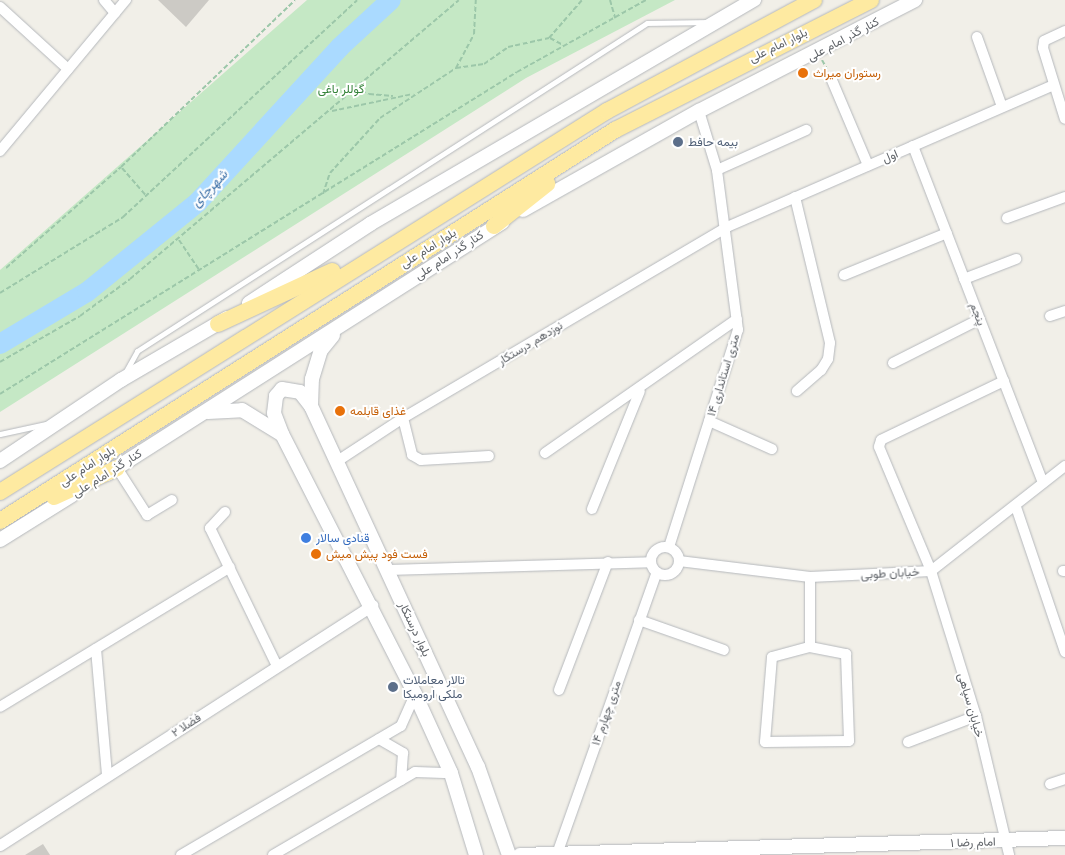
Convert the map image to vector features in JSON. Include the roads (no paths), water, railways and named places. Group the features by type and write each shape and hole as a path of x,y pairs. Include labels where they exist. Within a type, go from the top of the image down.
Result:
{"highway":[{"name":"بلوار امام علی","path":"0,492 391,243 607,111 814,0"},
{"name":"بلوار امام علی","path":"0,522 615,130 871,0"},
{"path":"494,226 615,130"},
{"path":"218,324 391,243"},
{"path":"0,522 117,468"}],"main road":[{"path":"0,461 121,380 218,324 370,224 712,22 754,0"},
{"name":"کنار گذر امام علی","path":"0,540 117,468 196,414 338,328 494,226 699,111 819,52 915,0"},
{"path":"311,406 312,379 320,350 338,328"},
{"path":"311,406 300,392 282,389 274,404 282,434 372,605 415,694 450,773 476,855"},
{"name":"بلوار درستکار","path":"311,406 478,767 509,855"},
{"path":"196,414 228,408 242,410 282,434"},
{"name":"امام رضا ۱","path":"520,855 820,851 1065,838"}],"street":[{"path":"104,0 115,13"},
{"path":"0,151 126,0"},
{"path":"0,7 68,69"},
{"path":"1065,31 1044,41 1053,85 1065,119"},
{"path":"977,37 1002,107"},
{"path":"831,78 868,165"},
{"name":"اول","path":"726,227 1053,85"},
{"name":"۱۴ متری استانداری","path":"669,547 737,340 737,319 717,170 699,111"},
{"path":"717,170 806,130"},
{"name":"پنجم","path":"913,146 1043,483"},
{"path":"1007,218 1065,196"},
{"path":"795,197 830,343 822,370 797,391"},
{"name":"نوزدهم درستکار","path":"336,462 403,418 726,227"},
{"path":"844,274 947,233"},
{"path":"964,279 1016,259"},
{"path":"1050,316 1065,311"},
{"path":"545,453 640,391 737,319"},
{"path":"893,363 980,320"},
{"name":"خیابان سپاهی","path":"1004,381 881,440 882,460 931,571 976,716 1005,841"},
{"path":"592,509 640,391"},
{"path":"403,418 412,455 420,460 490,456"},
{"path":"709,421 772,449"},
{"name":"خیابان طوبی","path":"679,562 810,577 931,571 1065,466"},
{"path":"117,468 147,515 172,500"},
{"path":"1016,506 1065,652"},
{"path":"225,512 210,528 277,666"},
{"path":"669,547 679,562 671,573 657,572 651,562 656,550 669,547"},
{"path":"559,690 608,562"},
{"path":"388,570 651,562"},
{"path":"0,708 230,567"},
{"name":"۱۴ متری چهارم","path":"557,854 657,572"},
{"path":"810,577 810,647"},
{"name":"فضلا ۲","path":"0,845 372,605"},
{"path":"639,620 724,650"},
{"path":"810,647 846,654 849,741 765,742 772,657 810,647"},
{"path":"96,649 107,776"},
{"path":"181,855 400,726 415,694"},
{"path":"908,742 976,716"},
{"path":"379,739 403,753 401,780"},
{"path":"273,855 415,772 450,773"},
{"path":"1050,784 1065,779"},
{"path":"1005,841 1009,855"}],"lane":[{"path":"121,380 137,351 647,24 712,22"},
{"path":"0,434 63,420"}],"waterway":[{"name":"شهرچای","path":"0,344 87,292 198,202 340,47 391,0"}],"place":[{"name":"رستوران میراث","path":"803,73"},
{"name":"بیمه حافط","path":"678,142"},
{"name":"غذای قابلمه","path":"340,411"},
{"name":"قنادی سالار","path":"306,538"},
{"name":"فست فود پیش میش","path":"316,554"},
{"name":"تالار معاملات ملکی ارومیکا","path":"393,687"}],"park label":[{"name":"گوللر باغی","path":"341,89"}]}
